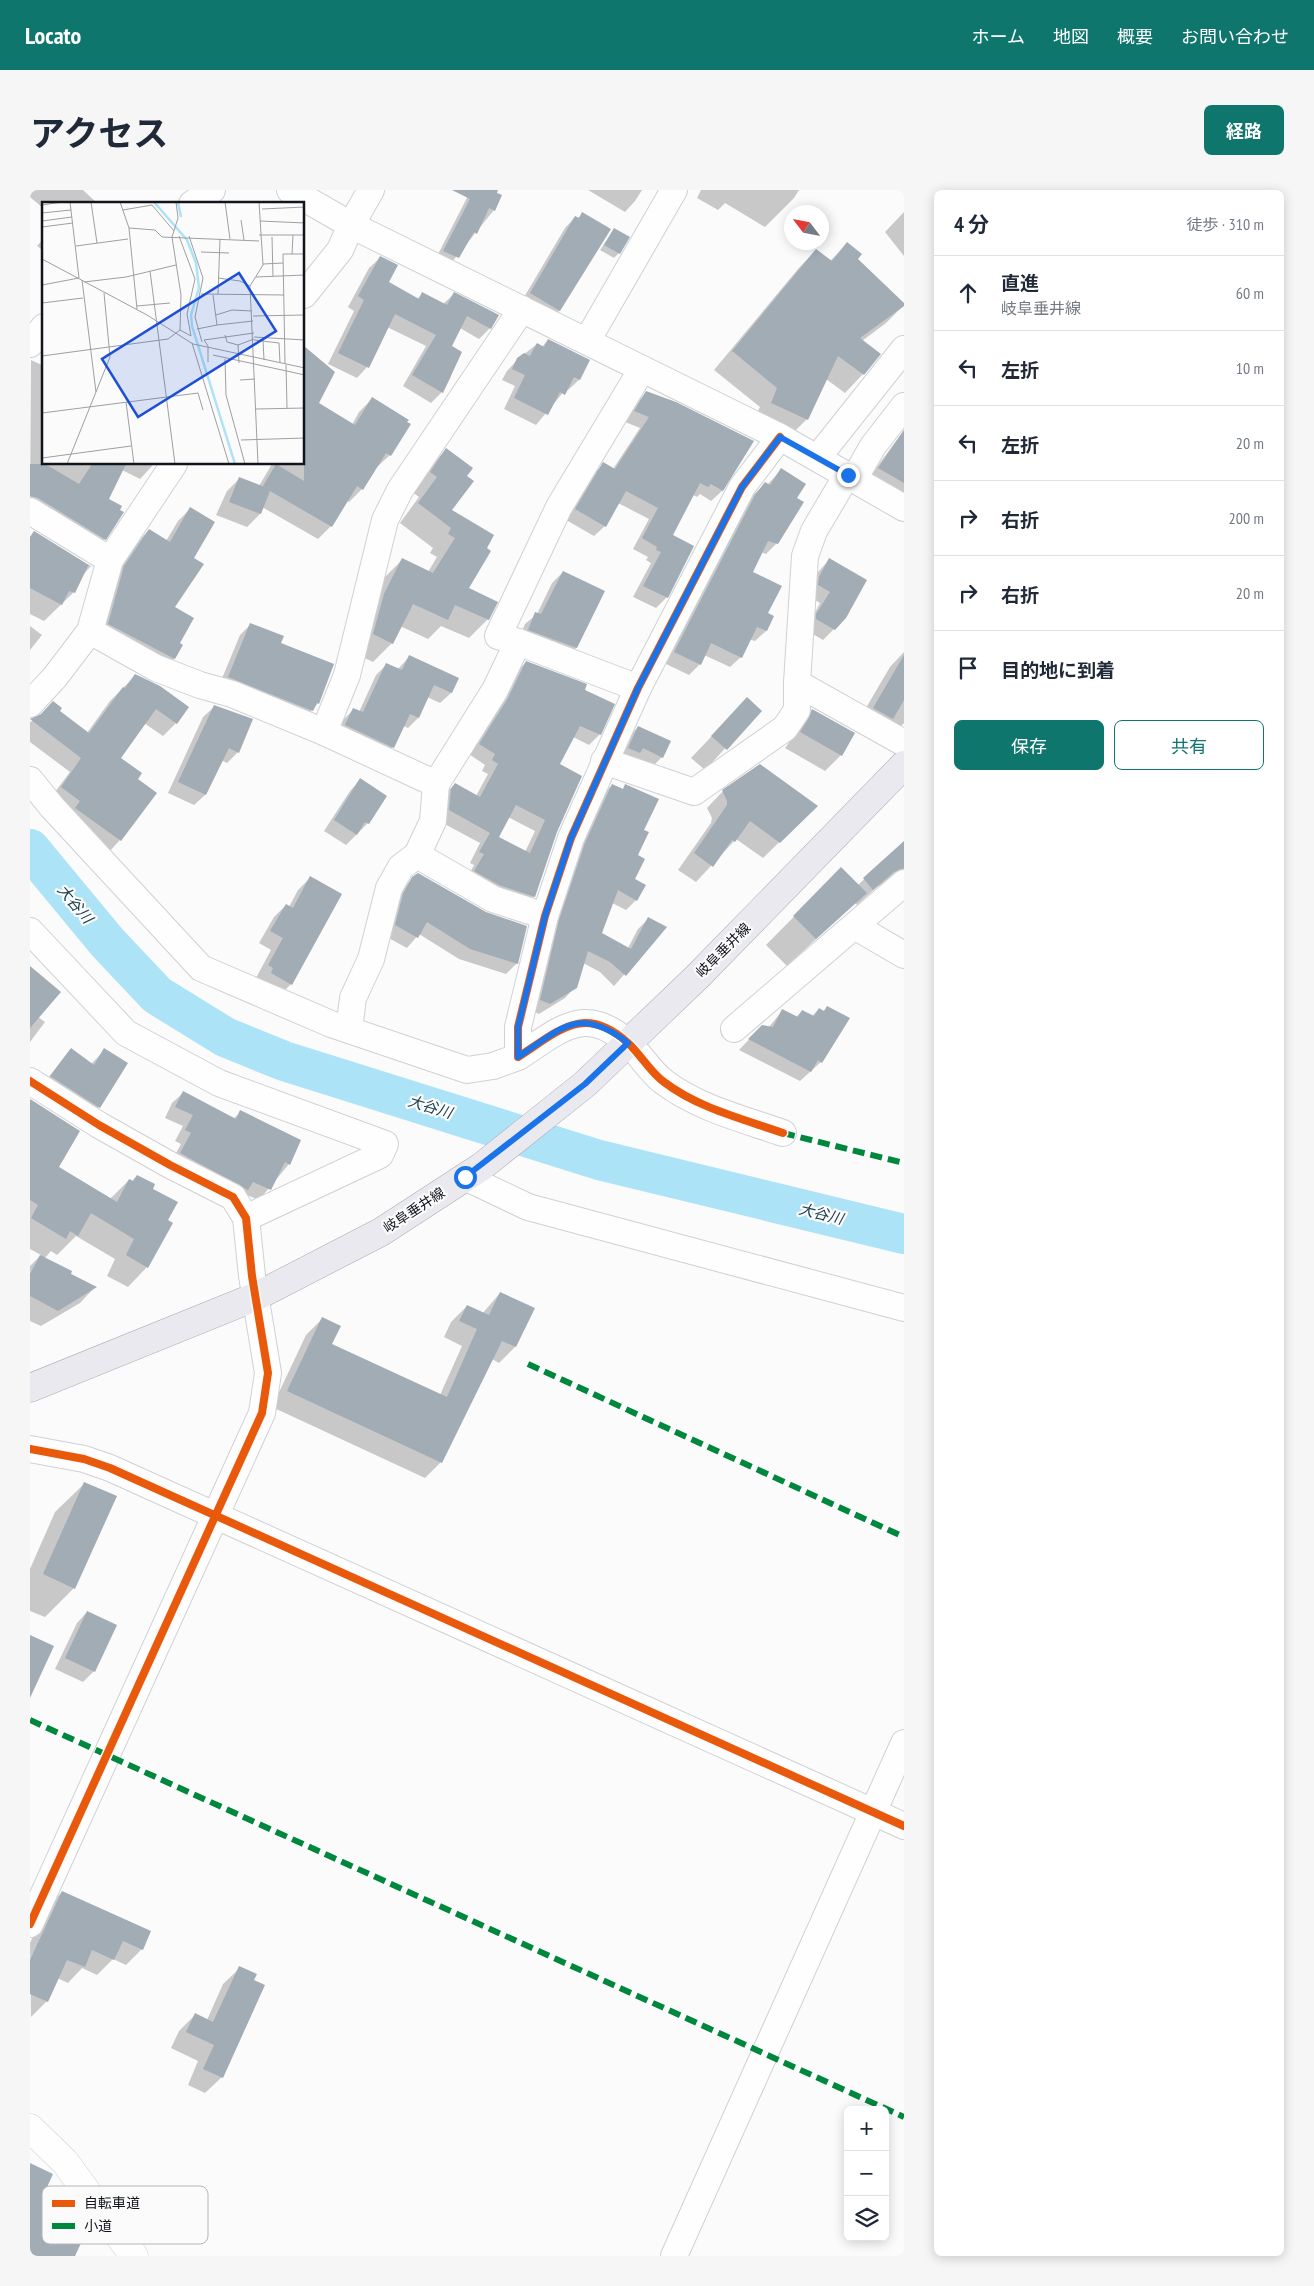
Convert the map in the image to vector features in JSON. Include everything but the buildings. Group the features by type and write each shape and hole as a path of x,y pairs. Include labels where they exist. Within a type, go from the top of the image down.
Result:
{"main road":[{"name":"岐阜垂井線","path":"30,1388 255,1297 381,1232 473,1172 585,1084 704,970 904,765"},
{"path":"30,2128 65,2162 83,2186"},
{"path":"125,2244 134,2256"}],"street":[{"path":"195,202 212,190"},
{"path":"290,190 350,225 818,456 904,508"},
{"path":"305,294 340,250 350,225 371,190"},
{"path":"587,341 674,190"},
{"path":"324,732 347,675 385,520 400,490 522,309"},
{"path":"30,344 42,330"},
{"path":"818,456 904,349"},
{"path":"638,688 498,636 559,507 642,369"},
{"path":"604,761 694,792 786,728 797,710 805,556 814,531 873,446 904,406"},
{"path":"518,1057 518,1027 545,916 571,838 638,688 742,487 780,437"},
{"path":"30,704 55,677 90,631 110,560 173,465"},
{"path":"30,512 110,560"},
{"path":"90,631 156,668 200,685 232,694 324,732 436,784"},
{"path":"349,1030 353,998 370,959 389,888 401,867 417,855 433,821 436,784 495,690 518,642"},
{"path":"797,683 904,743"},
{"path":"30,780 201,968 349,1030 467,1070 493,1066 518,1057 565,1026 585,1021 609,1028 628,1043 663,1081 692,1101 783,1133"},
{"path":"417,855 493,898 545,916"},
{"path":"734,1029 904,883"},
{"path":"856,926 904,955"},
{"path":"30,931 126,1033 219,1083 385,1144 380,1155 246,1218"},
{"path":"30,1081 99,1126 170,1165 233,1196 246,1218 255,1297 268,1373 262,1413 30,1924"},
{"path":"473,1172 528,1207 904,1308"},
{"path":"30,1449 84,1459 110,1468 904,1826"},
{"path":"674,2256 904,1743"}],"waterway":[{"name":"大谷川","path":"30,849 107,942 157,995 225,1037 284,1061 599,1160 904,1234"}],"marked path":[{"path":"783,1133 904,1163"},
{"path":"528,1364 904,1537"},
{"path":"30,1720 904,2117"}],"cycle path":[{"path":"780,437 742,487 638,688 571,838 545,916 518,1027 518,1057 546,1038 572,1025 585,1023 598,1025 612,1031 628,1043 659,1078 677,1091 721,1112 783,1133"},
{"path":"30,1081 99,1125 170,1165 233,1197 246,1218 252,1276 268,1373 262,1413 30,1924"},
{"path":"30,1449 84,1459 110,1468 904,1826"}],"route":[{"path":"465,1177 481,1167 585,1084 628,1043 609,1028 585,1021 565,1026 518,1057 518,1027 545,916 571,838 638,688 742,487 780,437 818,456 848,475"}]}
